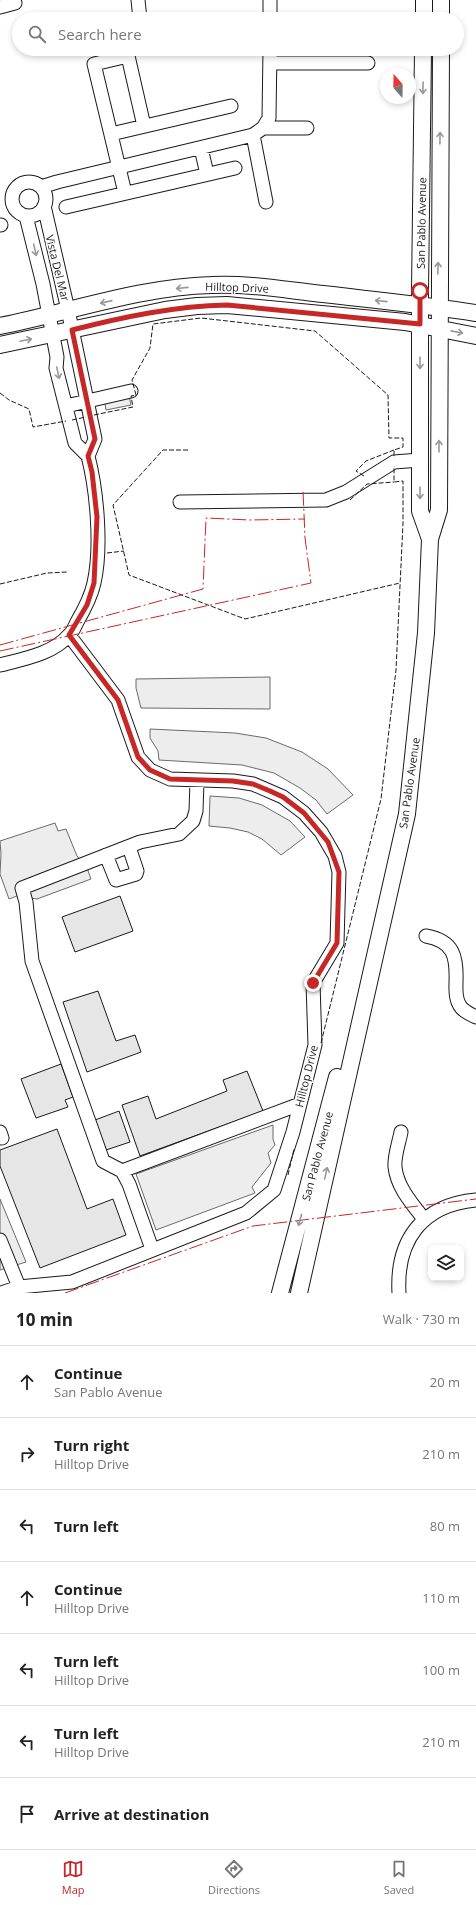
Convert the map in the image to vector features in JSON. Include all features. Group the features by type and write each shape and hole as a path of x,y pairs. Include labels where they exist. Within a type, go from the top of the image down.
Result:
{"main road":[{"path":"424,0 424,12"},
{"path":"441,0 441,12"},
{"name":"San Pablo Avenue","path":"423,56 420,304 420,511 430,540"},
{"name":"San Pablo Avenue","path":"299,1293 407,814 426,633 430,540 439,510 438,328 440,56"},
{"name":"Hilltop Drive","path":"0,326 68,310 166,290 210,285 255,287 420,304 476,313"},
{"name":"Hilltop Drive","path":"0,345 165,310 196,306 227,305 420,324 476,336"},
{"name":"San Pablo Avenue","path":"280,1293 345,1049 359,1022"}],"street":[{"path":"138,0 139,12"},
{"path":"270,0 270,12"},
{"path":"0,7 15,3"},
{"path":"125,193 94,64 128,56 144,126"},
{"path":"266,202 258,131 269,118 270,56"},
{"path":"270,62 368,63"},
{"path":"111,134 231,106"},
{"path":"42,187 57,182 201,148 258,131 307,128"},
{"path":"201,148 207,174"},
{"path":"66,207 235,168"},
{"path":"25,182 36,183 42,187 46,200 40,212 33,216 26,216 15,209 6,197 25,182"},
{"name":"Vista Del Mar","path":"26,216 43,284 57,357 56,368 74,443 88,456 95,439 68,310 44,206"},
{"path":"66,406 131,391"},
{"path":"0,665 51,649 69,635 87,605 94,583 97,517 92,472 88,456"},
{"path":"180,502 326,500 346,492 394,462 420,460"},
{"name":"Hilltop Drive","path":"1,1293 19,1287 72,1282 246,1213 274,1190 283,1165 316,1045 313,983 337,943 339,872 335,856 321,832 304,813 283,797 253,784 233,781 170,779 150,770 138,757 118,700 69,635"},
{"path":"152,1249 129,1184 122,1171 103,1161 34,968 26,902 22,888 129,846 170,836 186,829 193,821 196,811 197,781"},
{"path":"106,855 116,880 136,874 137,871 129,846"},
{"path":"426,936 437,938 448,944 454,957 456,971 456,994 459,1004 465,1011 476,1017"},
{"path":"122,1171 300,1104"},
{"path":"401,1132 395,1166 398,1180 406,1197 424,1220"},
{"path":"399,1293 399,1265 404,1248 411,1235 424,1220 449,1205 476,1200"},
{"path":"0,1240 19,1287"}],"shaded area":[{"path":"128,391 131,405 106,410 104,397"},
{"path":"270,677 270,709 141,708 136,688 136,679"},
{"path":"150,729 235,733 266,738 302,752 328,769 353,795 327,814 316,800 300,788 274,773 242,765 159,760 158,751 150,738"},
{"path":"210,796 239,798 262,805 290,821 305,837 281,855 262,839 248,832 230,828 209,826"},
{"path":"55,823 58,831 66,829 77,856 87,868 91,879 37,899 17,896 9,899 0,874 0,841"},
{"path":"273,1125 273,1139 275,1145 268,1153 271,1163 252,1187 255,1193 156,1230 136,1174"},
{"path":"0,1199 26,1262 0,1270"}],"building":[{"path":"120,896 133,931 75,952 62,917"},
{"path":"98,991 116,1041 135,1035 141,1052 87,1072 63,1002"},
{"path":"61,1064 73,1097 65,1100 68,1107 36,1118 21,1079"},
{"path":"247,1071 263,1111 140,1156 122,1105 148,1096 156,1119 227,1091 223,1080"},
{"path":"119,1111 130,1142 106,1150 95,1120"},
{"path":"57,1129 87,1209 113,1199 126,1235 40,1268 0,1166 0,1150"}],"fence":[{"path":"94,415 133,407 131,396 136,395 132,380 150,348 153,324 201,318 315,331 388,395 389,438 403,438 403,447 394,450 394,458"},
{"path":"0,393 9,400 29,409 33,427 66,421"},
{"path":"72,420 86,417"},
{"path":"188,450 163,450 113,505 129,575 245,619 400,583"},
{"path":"364,476 356,471 366,461 394,450"},
{"path":"321,1043 381,799 396,670 403,523 403,481 394,482 394,466"},
{"path":"350,500 367,484 394,482"},
{"path":"107,553 124,551"},
{"path":"0,584 47,573 67,572"},
{"path":"288,1175 294,1149"}],"power":[{"path":"0,651 311,583 305,538 303,490"},
{"path":"0,645 203,589 206,518 250,520 305,519"},
{"path":"65,1293 253,1226 476,1199"}],"route":[{"path":"313,983 337,943 339,872 335,856 321,832 304,813 283,797 253,784 233,781 170,779 150,770 138,757 124,712 118,700 69,635 87,605 94,583 97,517 92,472 88,456 95,439 72,330 165,310 196,306 227,305 420,324 420,291"}]}
